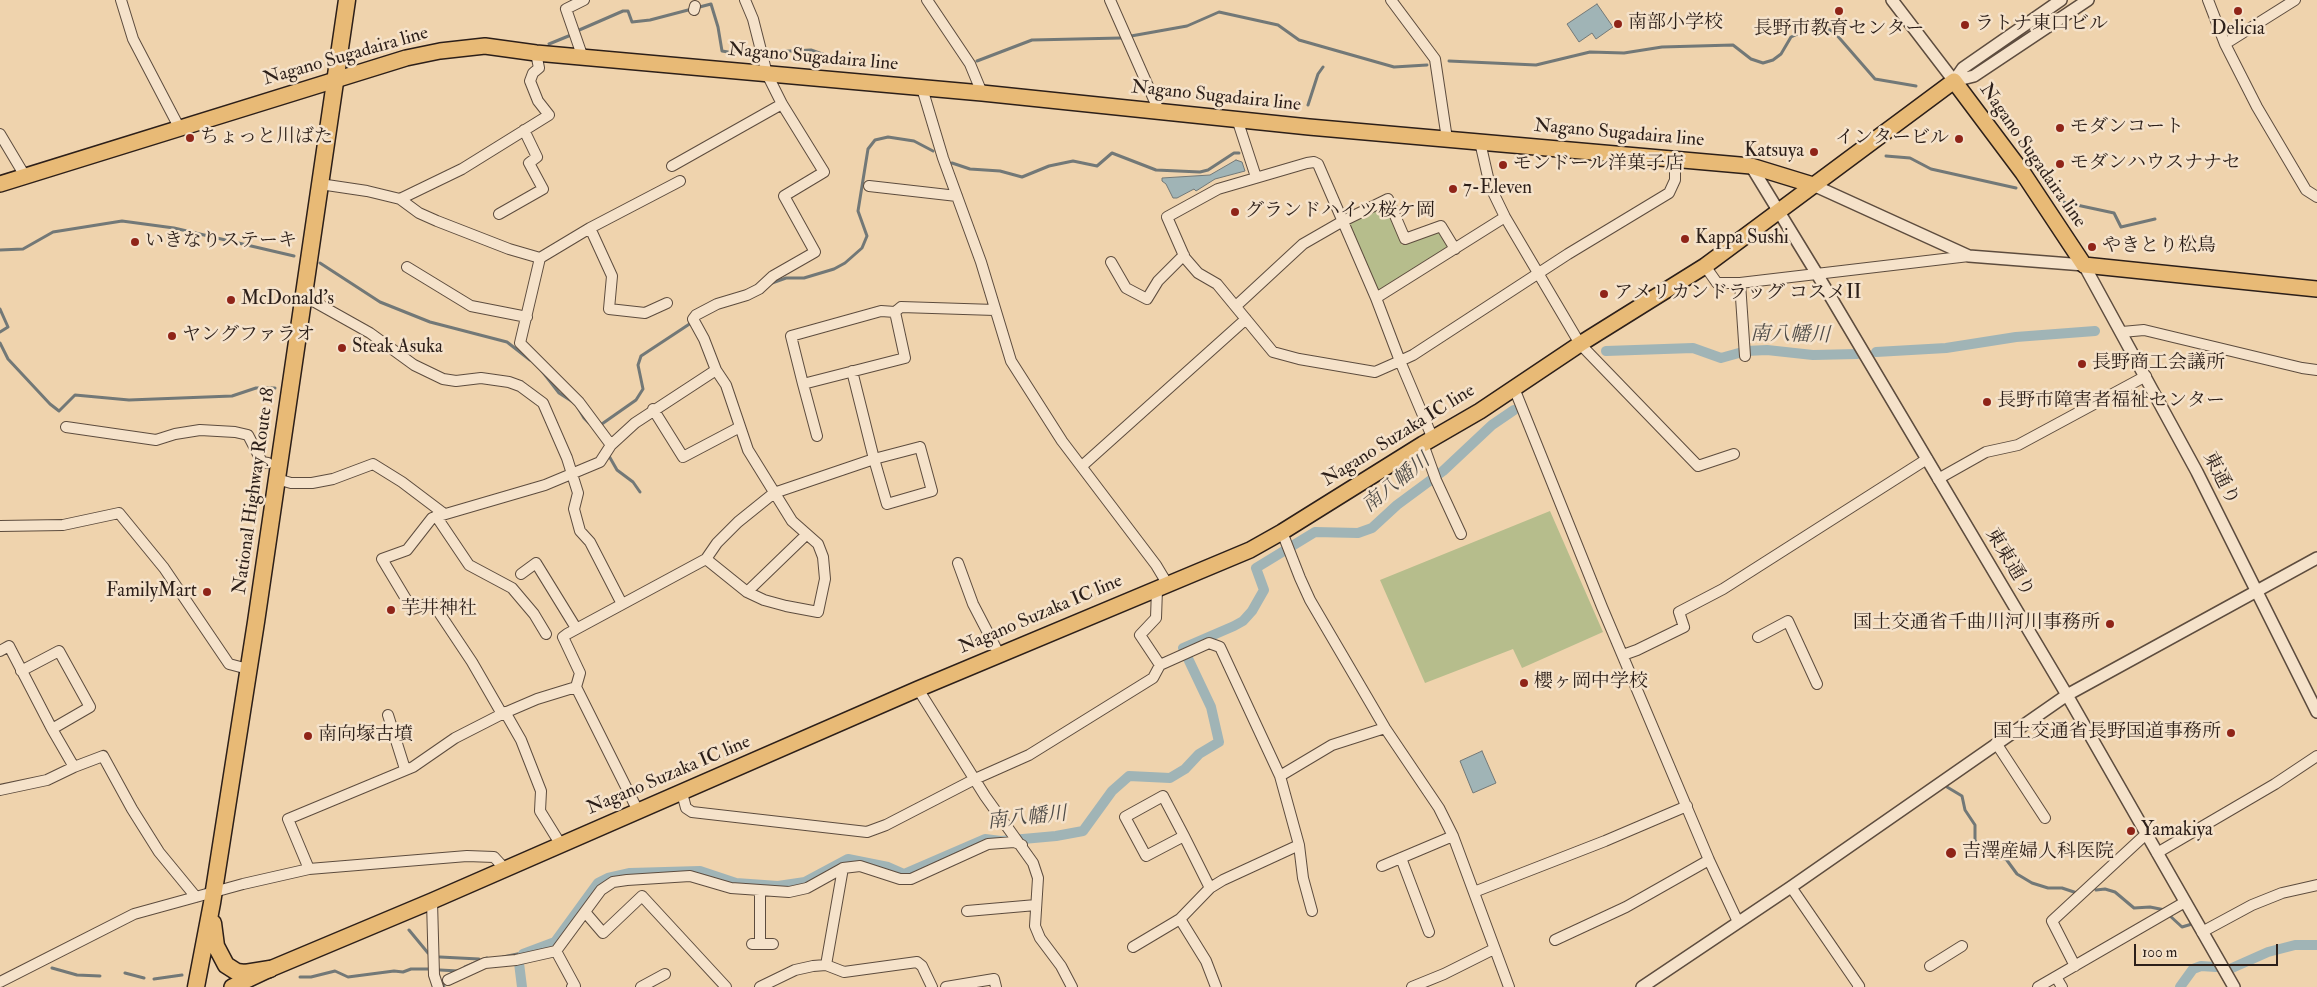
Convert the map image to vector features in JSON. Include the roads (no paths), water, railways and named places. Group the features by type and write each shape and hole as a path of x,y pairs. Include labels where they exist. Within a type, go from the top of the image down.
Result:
{"highway":[{"name":"National Highway Route 18","path":"196,987 213,898 347,0"},
{"path":"213,898 214,938 223,961 232,969 245,973 270,969"}],"main road":[{"name":"Nagano Sugadaira line","path":"0,184 406,58 440,50 485,46 583,58 982,93 1447,139 1751,166 1813,185 1954,81 2023,173 2084,265"},
{"name":"Nagano Suzaka IC line","path":"232,987 682,793 918,688 1250,550 1286,543 1428,441 1480,411 1580,344 1705,266 1813,185"},
{"path":"2084,265 2317,289"}],"street":[{"path":"120,0 133,39 180,129"},
{"path":"583,58 566,9 584,0"},
{"path":"706,559 747,592 772,602 818,612 825,579 823,557 818,544 792,521 748,450 726,385 716,370 704,339 693,319 696,315 717,304 747,295 773,276 815,252 784,196 824,172 782,104 766,74 753,20 745,0"},
{"path":"927,0 970,64 982,93"},
{"path":"1110,0 1159,111"},
{"path":"1392,0 1434,59 1447,139"},
{"path":"1892,0 1954,81"},
{"path":"1954,81 1963,68 2061,0"},
{"path":"1954,81 1974,76 2088,0"},
{"path":"2208,0 2225,44 2256,107 2306,190 2317,197"},
{"path":"2225,44 2295,0"},
{"path":"400,199 462,169 549,116 538,101 530,82 533,73 539,68 536,53"},
{"path":"922,88 943,158 981,262 1011,361 1062,441 1156,565 1163,587 1156,618 1140,635 1160,665"},
{"path":"672,166 782,104"},
{"path":"1237,119 1256,178"},
{"path":"499,214 543,188 529,163 537,157 524,130"},
{"path":"0,134 26,176"},
{"path":"1480,142 1490,186 1505,217 1580,344 1698,466 1734,454"},
{"path":"1462,534 1435,477 1428,441 1400,361 1376,298 1318,164 1314,162 1218,189 1167,217 1184,255 1198,273 1217,284 1273,352 1299,359 1375,372 1400,361 1413,355 1568,254 1669,193 1675,180 1675,159"},
{"name":"東東通り","path":"1751,166 2067,695 2145,835 2234,987"},
{"path":"612,445 578,402 520,343 540,258 590,228 680,181"},
{"path":"320,184 367,190 400,199 419,213 437,221 540,258"},
{"path":"1813,185 1969,256"},
{"path":"869,186 957,196"},
{"path":"1236,306 1303,244 1343,221 1388,199 1405,239 1441,226 1454,249"},
{"path":"1376,298 1505,217"},
{"path":"590,228 612,276 609,309 646,313 666,303"},
{"path":"1111,262 1126,288 1147,299 1158,281 1184,255"},
{"path":"1705,266 1717,283 1740,283 1969,256 2084,265"},
{"name":"東通り","path":"2084,265 2198,474 2317,712"},
{"path":"407,267 471,306 527,317"},
{"path":"1740,283 1744,352"},
{"path":"304,296 370,333 414,364 443,379 456,381 481,378 510,382 520,386 543,403 578,493 574,509 580,531 590,542 622,604"},
{"path":"817,436 791,336 881,310 895,312 901,307 995,310"},
{"path":"803,384 905,358 895,312"},
{"path":"1082,466 1246,320"},
{"path":"2122,332 2151,331 2317,370"},
{"path":"561,845 540,811 541,790 521,740 432,602 412,608 382,559 407,550 423,529 440,515 525,491 600,462 612,445 653,409 716,370"},
{"path":"638,811 576,687 580,673 563,637 576,628 706,559 717,543 738,522 774,493 874,459 920,446 932,491 887,504 874,459 852,371"},
{"path":"1938,478 1986,452 2018,445 2146,376"},
{"path":"1514,388 1686,806 1738,922"},
{"path":"653,409 683,457 740,427"},
{"path":"66,427 156,440 175,434 200,430 248,434 262,462 268,463"},
{"path":"1623,655 1684,627 1679,612 1723,589 1927,459"},
{"path":"277,479 291,483 312,483 333,479 373,464 402,482 440,515 469,565 512,588 534,614 546,634"},
{"path":"0,526 63,525 119,513 164,568 229,664 248,669"},
{"path":"747,592 806,535"},
{"path":"1286,543 1310,600 1386,728 1439,808 1453,836 1494,949 1510,987"},
{"path":"1642,987 1791,888 1996,742 2067,695 2255,590 2317,558"},
{"path":"521,574 536,563 576,628"},
{"path":"958,563 973,604 999,654"},
{"path":"1758,637 1788,621 1817,684"},
{"path":"682,793 686,808 692,812 867,832 886,825 976,779 1029,755 1152,678 1160,665 1208,643 1220,647 1280,776 1299,845 1303,878 1312,911"},
{"path":"0,651 9,646 74,767"},
{"path":"22,671 59,651 90,707 52,729"},
{"path":"309,869 288,819 413,767 455,738 503,713 576,687"},
{"path":"918,688 938,724 976,779 985,796 1019,840 1033,863 1038,878 1035,926 1040,938 1061,966 1072,987"},
{"path":"388,714 405,769"},
{"path":"1280,776 1332,745 1386,728"},
{"path":"1996,742 2045,818"},
{"path":"0,790 47,780 103,756 132,809 159,852 196,897"},
{"path":"2157,853 2275,784 2317,756"},
{"path":"1184,836 1146,856 1125,817 1163,796 1184,836 1210,888"},
{"path":"1474,892 1605,841 1686,806"},
{"path":"2075,966 2052,920 2145,835"},
{"path":"1382,866 1453,836"},
{"path":"434,975 450,984 485,962 516,960 556,951 601,890 613,882 690,876 730,888 789,892 807,888 850,865 860,866 900,880 911,878 988,844 1019,840"},
{"path":"1133,947 1180,919 1210,888 1223,880 1299,845"},
{"path":"0,982 134,914 196,897 213,898 243,884 309,869 467,856 494,857 505,869"},
{"path":"1401,858 1429,932"},
{"path":"1555,940 1626,907 1709,860"},
{"path":"826,965 843,868"},
{"path":"2202,932 2252,905 2282,893 2317,885"},
{"path":"1791,888 1858,987"},
{"path":"760,891 756,944 773,944"},
{"path":"585,912 603,933 642,896 726,987"},
{"path":"432,901 434,975 438,987"},
{"path":"2038,987 2185,902"},
{"path":"967,911 1036,905"},
{"path":"1180,919 1206,962 1216,987"},
{"path":"1930,966 1962,946"},
{"path":"1412,987 1444,974 1494,949"},
{"path":"556,951 574,986 572,987"},
{"path":"760,987 795,970 826,965 844,972 917,962 922,966 932,987"},
{"path":"646,986 665,974"},
{"path":"2056,976 2062,987"},
{"path":"946,987 994,979 996,987"}],"waterway":[{"path":"577,31 623,11 628,11 632,22 650,20 711,4 718,27 722,51 734,53 756,49"},
{"path":"1131,36 1187,26 1219,12 1278,25 1299,40 1394,67 1427,65"},
{"path":"1449,61 1536,65 1590,52 1624,53 1662,47 1733,45 1751,59 1763,63 1773,60 1781,54 1791,37 1820,24 1835,33 1875,79 1916,86"},
{"path":"549,44 571,35"},
{"path":"977,61 1032,40 1121,38"},
{"path":"768,52 811,50 856,66"},
{"path":"1308,105 1318,74 1323,67"},
{"path":"772,283 786,278 804,278 834,269 845,263 862,248 867,236 858,211 868,149 875,140 888,137 914,141 933,151"},
{"path":"952,163 970,169 1000,171 1022,177 1049,166 1073,161 1097,166 1112,153 1156,170 1200,172 1208,170 1234,153 1239,153"},
{"path":"1886,156 1910,158 1931,169 2016,188"},
{"path":"2058,201 2114,213 2121,227 2155,219"},
{"path":"0,250 23,249 53,232 122,221 174,228 294,256"},
{"path":"320,263 380,302 430,322 507,342 530,360"},
{"path":"0,309 8,327 0,332"},
{"path":"599,426 636,400 643,389 638,365 641,356 691,323"},
{"name":"南八幡川","path":"1876,352 1946,348 2016,337 2095,331"},
{"path":"0,343 8,359 50,404 59,411 75,395 129,400 232,396 256,388 275,388"},
{"name":"南八幡川","path":"1606,351 1693,348 1721,358 1746,351 1767,350 1813,355 1857,354"},
{"path":"542,371 559,393 573,402"},
{"path":"577,406 589,423"},
{"name":"南八幡川","path":"523,954 555,942 598,883 608,878 630,873 700,871 736,883 778,886 805,882 848,859 888,867 904,874 985,839 1001,841 1056,836 1083,831 1112,791 1129,776 1170,778 1185,769 1199,754 1219,742 1211,707 1183,648 1243,621 1252,611 1264,590 1256,568 1315,532 1358,533 1372,528 1397,505 1443,471 1492,425 1514,410"},
{"path":"609,456 617,470 633,482 640,492"},
{"path":"1947,787 1962,796 1965,810 1975,825 1975,840 1980,849 1994,857 2006,859 2017,874 2032,883 2048,888 2062,888 2077,893"},
{"path":"2096,890 2105,889 2115,892 2134,908 2150,907 2165,910"},
{"path":"2169,915 2182,927 2192,924"},
{"path":"409,930 428,953"},
{"path":"2232,968 2268,952 2295,945 2317,945"},
{"path":"503,957 527,952"},
{"path":"440,957 479,959"},
{"path":"465,967 487,958"},
{"name":"南八幡川","path":"519,963 522,987"},
{"path":"2180,987 2193,969 2201,966 2216,967"},
{"path":"52,968 77,975 100,976"},
{"path":"300,977 311,977 335,971 348,977 394,971 403,972 411,969 430,969"},
{"path":"440,970 458,971"},
{"path":"125,973 144,978"},
{"path":"154,979 182,975"},
{"path":"442,982 444,987"}],"place":[{"name":"長野市教育センター","path":"1839,11"},
{"name":"Delicia","path":"2238,11"},
{"name":"南部小学校","path":"1618,24"},
{"name":"ラトナ東口ビル","path":"1965,25"},
{"name":"モダンコート","path":"2060,128"},
{"name":"ちょっと川ばた","path":"190,138"},
{"name":"インタービル","path":"1959,139"},
{"name":"Katsuya","path":"1814,152"},
{"name":"モダンハウスナナセ","path":"2060,164"},
{"name":"モンドール洋菓子店","path":"1503,165"},
{"name":"7-Eleven","path":"1453,189"},
{"name":"グランドハイツ桜ケ岡","path":"1235,212"},
{"name":"Kappa Sushi","path":"1685,239"},
{"name":"いきなりステーキ","path":"135,242"},
{"name":"やきとり松鳥","path":"2092,247"},
{"name":"アメリカンドラッグ コスメII","path":"1604,294"},
{"name":"McDonald's","path":"231,300"},
{"name":"ヤングファラオ","path":"172,336"},
{"name":"Steak Asuka","path":"342,348"},
{"name":"長野商工会議所","path":"2082,364"},
{"name":"長野市障害者福祉センター","path":"1987,402"},
{"name":"FamilyMart","path":"207,592"},
{"name":"芋井神社","path":"391,610"},
{"name":"国土交通省千曲川河川事務所","path":"2110,624"},
{"name":"櫻ヶ岡中学校","path":"1524,683"},
{"name":"国土交通省長野国道事務所","path":"2231,733"},
{"name":"南向塚古墳","path":"308,736"},
{"name":"Yamakiya","path":"2131,831"},
{"name":"吉澤産婦人科医院","path":"1951,853"}]}
